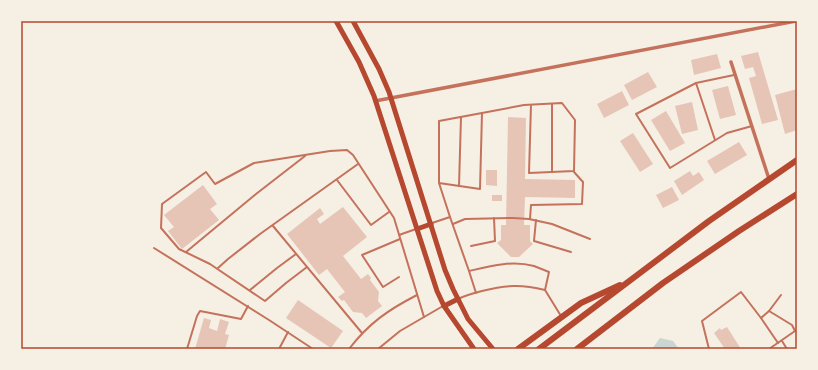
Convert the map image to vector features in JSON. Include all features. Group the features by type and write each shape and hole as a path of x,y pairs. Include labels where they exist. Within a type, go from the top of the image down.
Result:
{"highway":[{"path":"539,349 709,221 797,160"},
{"path":"576,349 663,283 739,230 797,194"},
{"path":"518,349 581,303 632,279"}],"main road":[{"path":"336,21 359,62 375,101 437,291 444,306 474,349"},
{"path":"353,21 379,69 391,98 445,270 468,319 493,349"},
{"path":"417,229 431,224"},
{"path":"444,306 458,299"}],"street":[{"path":"375,101 796,21"},
{"path":"731,62 769,179"}],"lane":[{"path":"735,74 696,83 636,114 670,168 727,133 752,126"},
{"path":"696,83 715,140"},
{"path":"476,293 439,183 439,121 524,105 562,103 575,120 574,172 582,182 582,204 531,205 530,219"},
{"path":"531,104 529,173 574,172"},
{"path":"552,104 552,172"},
{"path":"439,183 480,189 482,113"},
{"path":"459,186 461,117"},
{"path":"307,267 265,301 210,264 179,248 161,228 162,204 206,172 215,184 254,164 330,151 344,150 350,152 394,218 424,317"},
{"path":"186,252 306,155"},
{"path":"218,269 239,250 358,164"},
{"path":"336,180 371,225 389,212"},
{"path":"431,224 450,216"},
{"path":"471,246 495,241 494,218"},
{"path":"453,224 465,219 530,219 552,224 590,239"},
{"path":"536,220 534,241 570,252"},
{"path":"273,226 362,333"},
{"path":"399,235 417,229"},
{"path":"399,277 383,287 362,255 400,239"},
{"path":"154,248 248,306 313,349"},
{"path":"250,290 296,254"},
{"path":"469,271 502,264 533,266 549,272 545,290"},
{"path":"458,299 499,287 534,287 545,290 562,317"},
{"path":"709,349 702,321 741,292 778,343"},
{"path":"349,349 362,333 376,320 390,310 417,295"},
{"path":"761,318 769,311 780,295"},
{"path":"188,349 197,316 200,311 241,319 248,306"},
{"path":"378,349 400,331 444,306"},
{"path":"769,311 792,325 794,329 794,331 782,341 769,349"},
{"path":"278,349 288,332"},
{"path":"782,341 787,349"}],"shaded area":[{"path":"660,338 673,341 679,349 652,349"}],"building":[{"path":"758,52 778,120 762,124 749,78 756,76 753,67 745,69 741,56"},
{"path":"717,54 721,68 694,75 691,60"},
{"path":"648,72 657,87 632,100 624,85"},
{"path":"728,86 736,115 720,119 712,90"},
{"path":"797,89 797,130 785,134 775,95"},
{"path":"622,91 629,105 604,118 597,104"},
{"path":"692,102 698,130 682,134 675,106"},
{"path":"666,111 685,143 670,151 651,120"},
{"path":"508,117 526,118 525,179 575,180 575,198 525,197 524,225 530,225 530,241 533,244 519,257 511,257 497,243 501,240 501,225 506,225"},
{"path":"633,133 653,164 640,172 620,141"},
{"path":"739,142 747,155 715,174 707,161"},
{"path":"486,170 497,170 497,186 486,185"},
{"path":"690,171 693,176 699,172 704,180 682,195 674,181"},
{"path":"203,185 217,204 210,209 219,220 182,249 168,231 174,227 164,215"},
{"path":"672,187 679,200 663,208 656,195"},
{"path":"492,195 502,195 502,201 492,201"},
{"path":"343,207 367,237 343,256 361,279 368,274 371,278 370,280 379,292 378,301 382,306 366,318 362,313 353,312 344,300 342,301 338,297 345,292 327,269 319,275 287,234 320,208 324,214 317,219 320,224"},
{"path":"298,300 343,331 331,348 286,318"},
{"path":"204,318 211,320 209,328 217,331 220,319 229,322 225,334 229,335 225,349 195,349"},
{"path":"727,327 741,349 725,349 714,333 720,328 721,330"}]}
